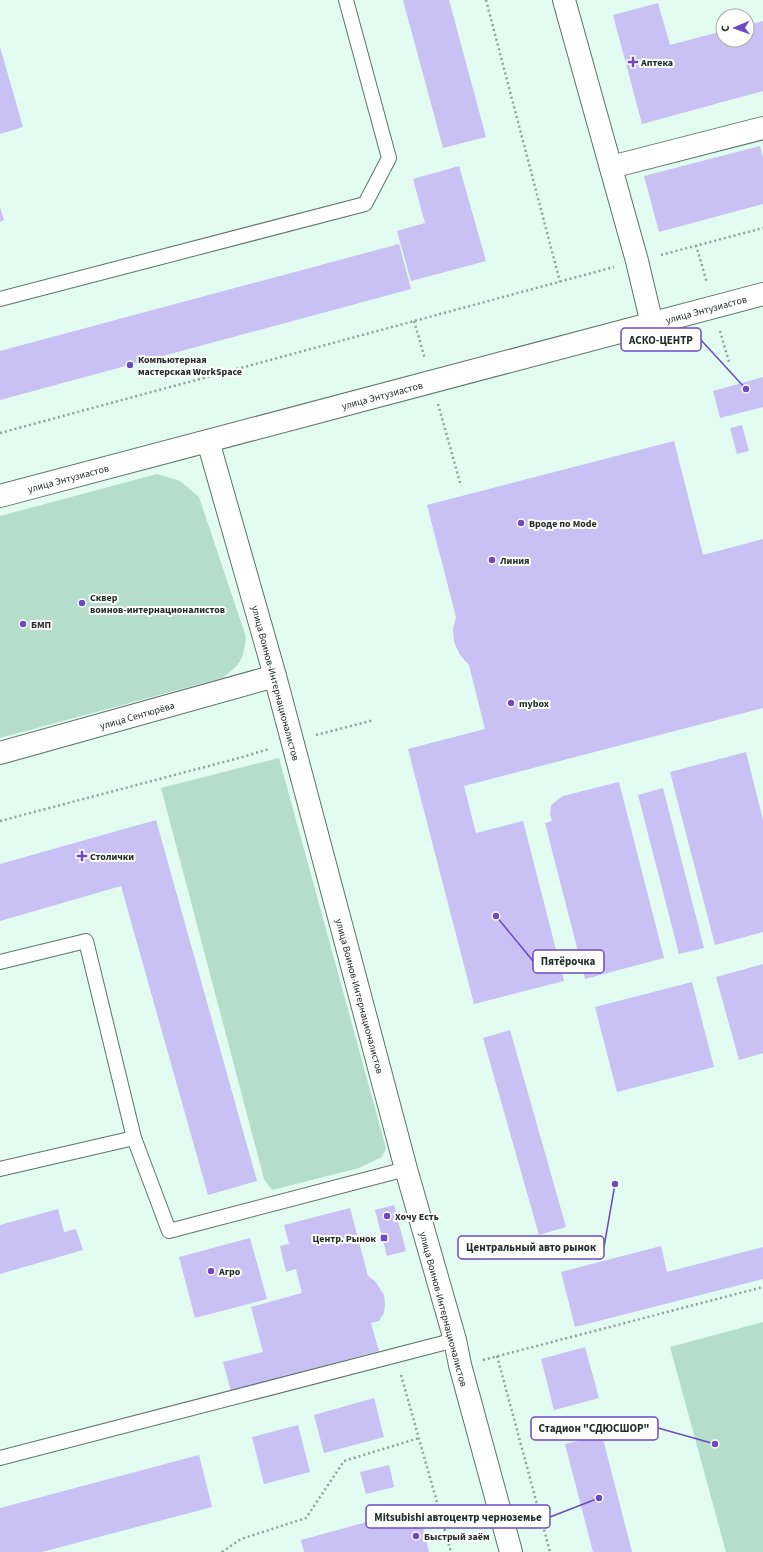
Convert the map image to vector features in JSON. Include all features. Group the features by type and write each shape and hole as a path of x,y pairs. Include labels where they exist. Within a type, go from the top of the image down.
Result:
{"street":[{"path":"564,0 637,261 652,324"},
{"path":"611,167 763,128"},
{"name":"улица Энтузиастов","path":"0,496 763,294"},
{"name":"улица Воинов-Интернационалистов","path":"208,441 275,676 406,1169 511,1552"},
{"name":"улица Сентюрёва","path":"0,754 275,676"}],"lane":[{"path":"0,299 365,204 389,158 346,0"},
{"path":"0,962 86,941 134,1138 169,1231 406,1169"},
{"path":"0,1169 134,1138"},
{"path":"0,1458 454,1340"}],"path":[{"path":"486,0 560,282"},
{"path":"0,433 763,228"},
{"path":"0,821 239,758 292,741 374,720"},
{"path":"460,1366 763,1287"},
{"path":"395,1356 451,1552"},
{"path":"497,1356 550,1552"},
{"path":"222,1552 241,1539 306,1518 344,1461 419,1438"}],"green space":[{"path":"157,474 180,481 199,497 246,637 244,652 240,661 222,678 0,738 0,516"},
{"path":"279,758 386,1148 382,1157 359,1168 272,1190 264,1179 161,788"},
{"path":"763,1322 763,1552 726,1552 670,1347"}],"building":[{"path":"403,0 449,0 486,137 443,148"},
{"path":"658,3 670,45 715,33 715,48 755,48 755,23 763,21 763,91 642,124 613,15"},
{"path":"0,47 23,127 0,134"},
{"path":"760,146 763,158 763,204 659,232 644,176"},
{"path":"459,166 486,261 411,281 397,231 425,223 413,179"},
{"path":"0,207 4,220 0,222"},
{"path":"399,244 411,289 0,400 0,351"},
{"path":"763,377 763,407 720,418 713,391"},
{"path":"742,425 749,451 737,454 730,428"},
{"path":"674,441 703,555 763,539 763,708 464,786 476,833 523,821 564,981 474,1004 408,749 485,729 469,665 460,655 454,642 453,629 456,617 427,505"},
{"path":"746,752 763,820 763,932 715,945 670,772"},
{"path":"619,782 664,958 585,979 545,823 552,821 550,815 551,805 563,796"},
{"path":"663,788 704,948 679,954 638,795"},
{"path":"156,820 257,1181 208,1195 121,886 0,921 0,864"},
{"path":"763,964 763,1053 739,1060 716,977"},
{"path":"692,982 714,1067 617,1092 595,1007"},
{"path":"510,1030 566,1227 539,1235 483,1038"},
{"path":"394,1205 406,1251 387,1256 375,1210"},
{"path":"350,1208 368,1276 375,1281 384,1295 384,1313 379,1321 371,1323 379,1351 231,1391 223,1362 263,1352 251,1307 302,1293 296,1269 286,1272 280,1246 289,1244 284,1225"},
{"path":"58,1209 64,1232 76,1229 83,1250 0,1274 0,1225"},
{"path":"250,1238 267,1299 195,1318 179,1257"},
{"path":"661,1246 667,1272 763,1247 763,1279 575,1327 561,1272"},
{"path":"585,1347 599,1398 554,1410 541,1359"},
{"path":"374,1398 384,1437 324,1453 314,1415"},
{"path":"298,1425 310,1472 264,1484 252,1437"},
{"path":"602,1435 632,1552 593,1552 565,1444"},
{"path":"199,1455 212,1507 42,1552 0,1552 0,1508"},
{"path":"389,1465 394,1487 366,1494 360,1472"},
{"path":"418,1508 429,1552 304,1552 301,1540"}],"place":[{"name":"Аптека","path":"633,62"},
{"name":"Компьютерная мастерская WorkSpace","path":"130,365"},
{"name":"АСКО-ЦЕНТР","path":"746,389"},
{"name":"Вроде по Mode","path":"521,523"},
{"name":"Линия","path":"492,560"},
{"name":"Сквер воинов-интернационалистов","path":"82,603"},
{"name":"БМП","path":"23,624"},
{"name":"mybox","path":"511,703"},
{"name":"Столички","path":"82,856"},
{"name":"Пятёрочка","path":"496,916"},
{"name":"Центральный авто рынок","path":"615,1184"},
{"name":"Хочу Есть","path":"387,1216"},
{"name":"Центр. Рынок","path":"384,1238"},
{"name":"Агро","path":"211,1271"},
{"name":"Стадион \"СДЮСШОР\"","path":"715,1444"},
{"name":"Mitsubishi автоцентр черноземье","path":"599,1498"},
{"name":"Быстрый заём","path":"416,1536"}]}
